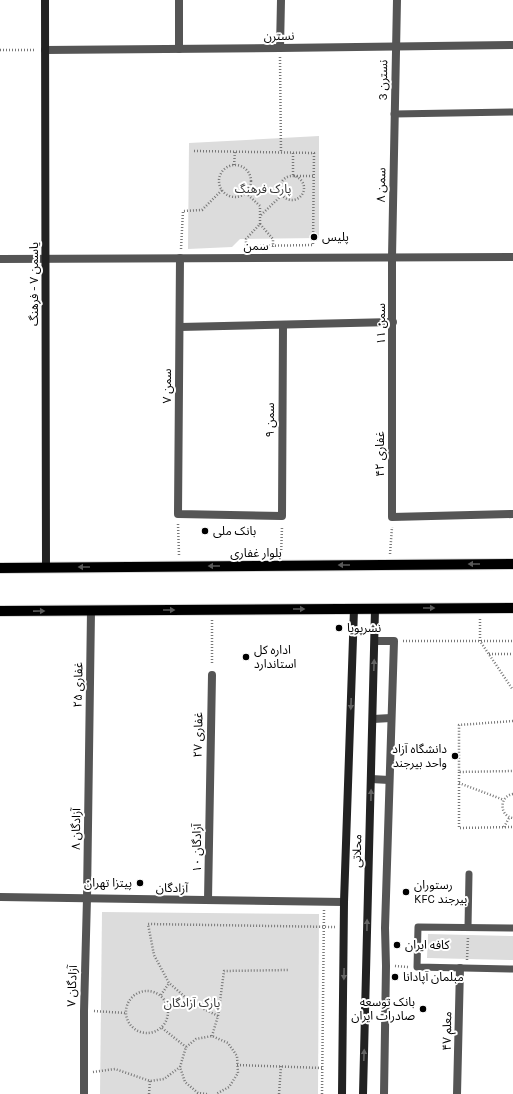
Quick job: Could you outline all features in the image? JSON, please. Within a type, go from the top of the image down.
[{"type":"main road","name":"یاسمن ۷ - فرهنگ","points":[[45,0],[46,568]]},
{"type":"main road","name":"بلوار غفاری","points":[[0,568],[513,564]]},
{"type":"main road","points":[[0,612],[513,608]]},
{"type":"main road","name":"محلاتی","points":[[342,1094],[345,927],[344,902],[354,609]]},
{"type":"main road","name":"محلاتی","points":[[363,1094],[375,609]]},
{"type":"street","points":[[179,49],[180,0]]},
{"type":"street","points":[[280,48],[281,0]]},
{"type":"street","name":"نسترن 3","points":[[394,114],[397,0]]},
{"type":"street","name":"نسترن","points":[[45,50],[513,45]]},
{"type":"street","name":"سمن ۸","points":[[392,257],[394,114]]},
{"type":"street","name":"سمن ۱۱","points":[[392,257],[392,392]]},
{"type":"street","name":"سمن","points":[[0,259],[513,257]]},
{"type":"street","name":"سمن ۷","points":[[178,514],[180,258]]},
{"type":"street","points":[[180,327],[393,322]]},
{"type":"street","name":"سمن ۹","points":[[282,516],[283,325]]},
{"type":"street","name":"غفاری ۴۲","points":[[392,392],[392,517]]},
{"type":"street","points":[[178,514],[282,516]]},
{"type":"street","points":[[392,517],[513,514]]},
{"type":"street","name":"غفاری ۲۵","points":[[88,761],[91,611]]},
{"type":"street","points":[[375,641],[394,641],[385,928],[386,966],[384,1094]]},
{"type":"street","name":"غفاری ۲۷","points":[[209,795],[212,676]]},
{"type":"street","points":[[372,719],[391,718]]},
{"type":"street","name":"آزادگان ۸","points":[[87,898],[88,761]]},
{"type":"street","points":[[371,779],[389,780]]},
{"type":"street","name":"آزادگان ۱۰","points":[[208,900],[209,795]]},
{"type":"street","name":"آزادگان","points":[[0,897],[344,902]]},
{"type":"street","name":"آزادگان ۷","points":[[84,1094],[84,1011],[87,898]]},
{"type":"street","name":"معلم ۴۷","points":[[457,1094],[464,968]]},
{"type":"lane","points":[[394,114],[513,112]]},
{"type":"lane","points":[[468,927],[469,874]]},
{"type":"lane","points":[[513,928],[418,927],[417,967],[513,969]]},
{"type":"path","points":[[280,48],[280,153]]},
{"type":"path","points":[[0,50],[45,50]]},
{"type":"path","points":[[194,151],[314,153],[313,245],[239,246]]},
{"type":"path","points":[[234,165],[235,152]]},
{"type":"path","points":[[293,153],[293,176]]},
{"type":"path","points":[[234,165],[243,167],[250,174],[251,184],[246,193],[241,196],[231,196],[222,190],[219,180],[221,175],[228,167],[234,165]]},
{"type":"path","points":[[293,176],[297,177],[302,183],[303,190],[302,194],[296,199],[292,200],[285,198],[282,195],[280,188],[281,184],[286,178],[293,176],[314,176]]},
{"type":"path","points":[[180,258],[184,211],[202,210],[222,190]]},
{"type":"path","points":[[246,193],[260,206],[260,224],[273,239],[273,258]]},
{"type":"path","points":[[260,216],[282,195]]},
{"type":"path","points":[[246,258],[246,239],[260,224]]},
{"type":"path","points":[[181,247],[188,247]]},
{"type":"path","points":[[178,514],[179,567]]},
{"type":"path","points":[[281,566],[282,516]]},
{"type":"path","points":[[390,565],[392,517]]},
{"type":"path","points":[[480,608],[480,641],[513,690]]},
{"type":"path","points":[[212,610],[212,676]]},
{"type":"path","points":[[394,641],[513,641]]},
{"type":"path","points":[[489,654],[513,654]]},
{"type":"path","points":[[513,722],[459,724],[459,828],[513,827]]},
{"type":"path","points":[[459,772],[513,770]]},
{"type":"path","points":[[459,783],[504,800]]},
{"type":"path","points":[[513,794],[509,795],[504,800],[502,806],[504,813],[509,818],[513,818]]},
{"type":"path","points":[[504,827],[509,818]]},
{"type":"path","points":[[322,1094],[324,902]]},
{"type":"path","points":[[218,1016],[192,1003],[169,983],[154,955],[148,924],[345,927]]},
{"type":"path","points":[[464,968],[468,927]]},
{"type":"path","points":[[386,966],[417,967]]},
{"type":"path","points":[[212,1036],[218,1016],[224,971],[288,970]]},
{"type":"path","points":[[161,995],[169,983]]},
{"type":"path","points":[[150,990],[161,995],[168,1005],[168,1018],[162,1028],[151,1034],[139,1032],[129,1024],[125,1013],[128,1001],[137,992],[150,990]]},
{"type":"path","points":[[84,1011],[125,1013]]},
{"type":"path","points":[[162,1028],[186,1047]]},
{"type":"path","points":[[208,1094],[198,1093],[185,1082],[180,1067],[186,1047],[196,1039],[212,1036],[228,1043],[237,1056],[238,1073],[229,1087],[217,1094]]},
{"type":"path","points":[[237,1064],[322,1068]]},
{"type":"path","points":[[279,1094],[281,1066]]},
{"type":"path","points":[[84,1074],[115,1069],[150,1081],[164,1079],[180,1067]]},
{"type":"path","points":[[149,1094],[150,1081]]},
{"type":"green space","name":"پارک فرهنگ","points":[[319,136],[319,238],[240,239],[232,247],[188,249],[189,143]]},
{"type":"green space","name":"پارک آزادگان","points":[[102,912],[319,914],[318,1094],[100,1094]]},
{"type":"green space","points":[[428,934],[513,936],[513,960],[427,958]]},
{"type":"place","name":"پلیس","points":[[314,237]]},
{"type":"place","name":"بانک ملی","points":[[205,531]]},
{"type":"place","name":"نشرپویا","points":[[339,628]]},
{"type":"place","name":"اداره کل استاندارد","points":[[246,657]]},
{"type":"place","name":"دانشگاه آزاد واحد بیرجند","points":[[455,756]]},
{"type":"place","name":"پیتزا تهران","points":[[140,883]]},
{"type":"place","name":"رستوران KFC بیرجند","points":[[406,892]]},
{"type":"place","name":"کافه ایران","points":[[397,945]]},
{"type":"place","name":"مبلمان آپادانا","points":[[395,977]]},
{"type":"place","name":"بانک توسعه صادرات ایران","points":[[423,1009]]}]
